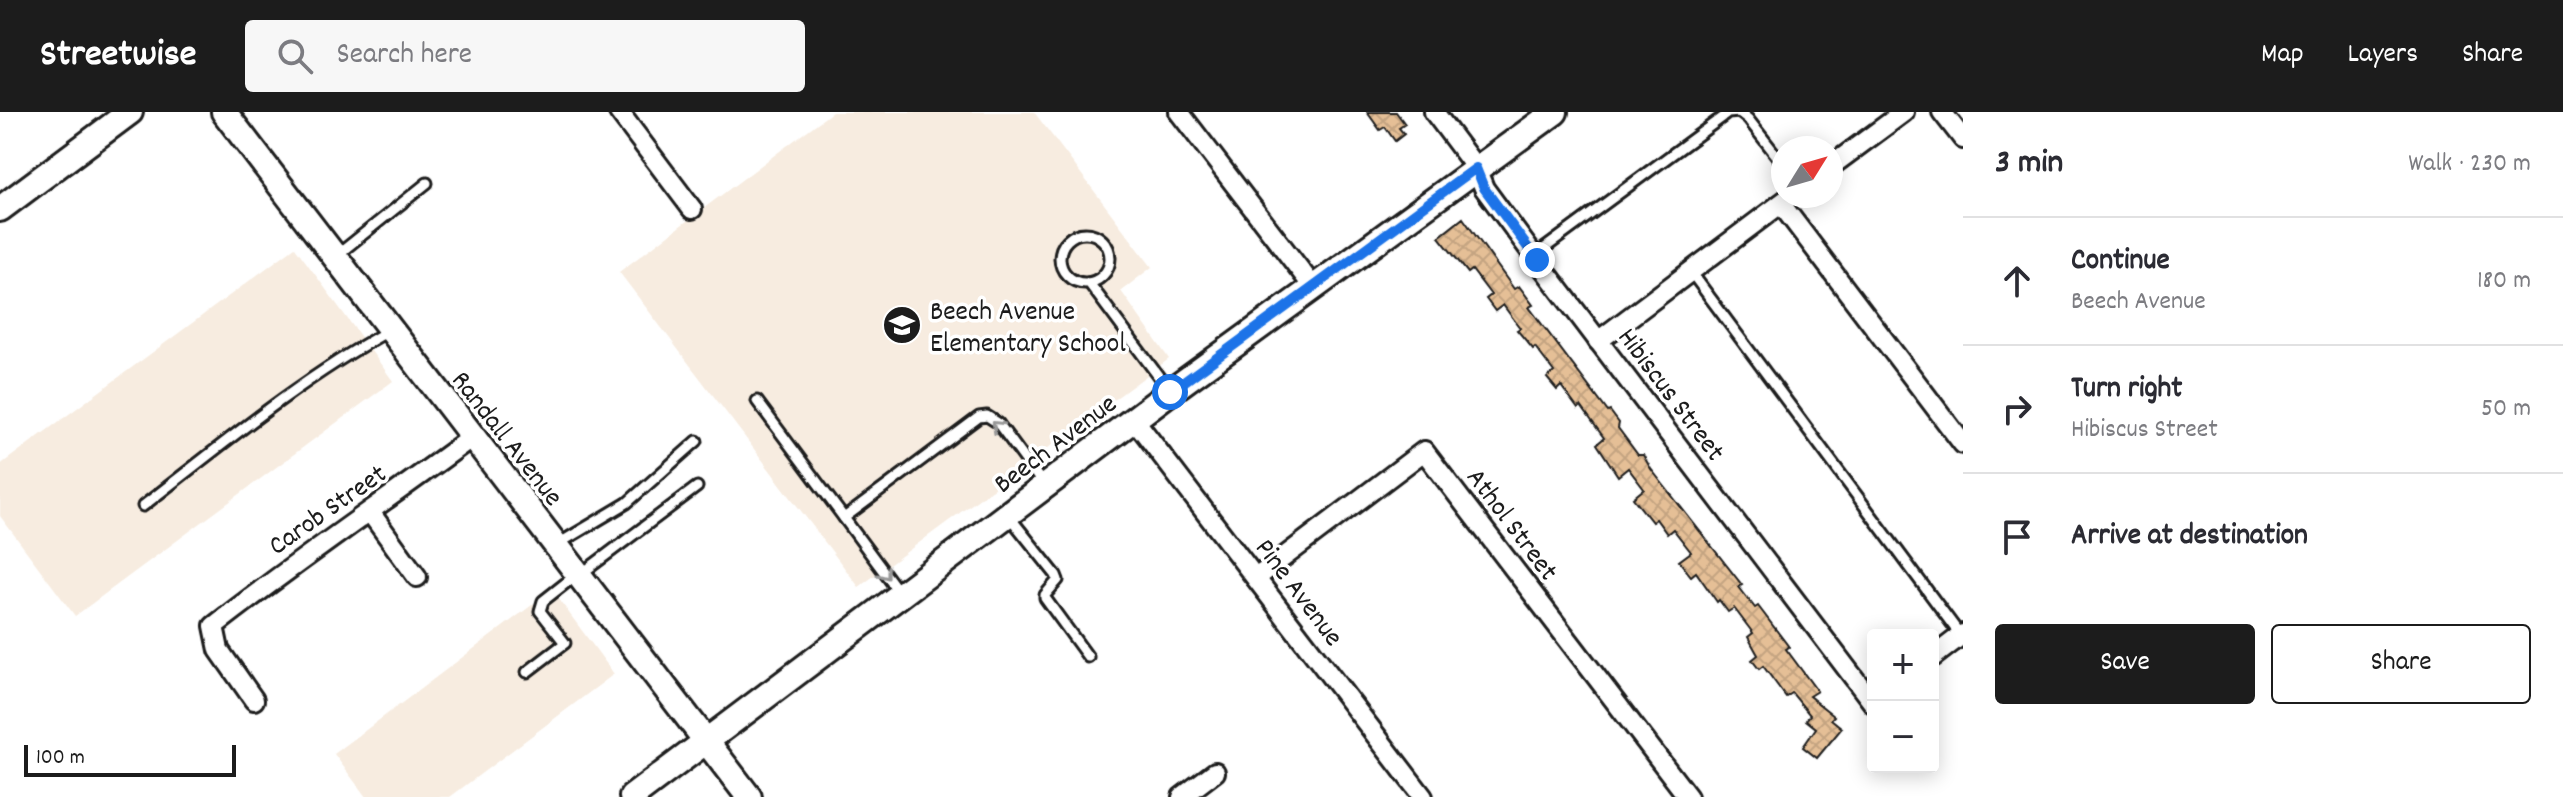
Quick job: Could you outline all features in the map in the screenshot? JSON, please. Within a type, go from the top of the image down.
[{"type":"main road","points":[[0,209],[130,112]]},
{"type":"main road","name":"Randall Avenue","points":[[224,112],[749,797]]},
{"type":"main road","name":"Beech Avenue","points":[[632,797],[1170,392],[1555,112]]},
{"type":"street","points":[[619,112],[692,209]]},
{"type":"street","points":[[1179,112],[1314,288]]},
{"type":"street","name":"Hibiscus Street","points":[[1434,112],[1476,168],[1484,188],[1534,256],[1871,701]]},
{"type":"street","points":[[1843,157],[1904,112]]},
{"type":"street","points":[[1942,112],[1963,139]]},
{"type":"street","points":[[1598,341],[1775,208]]},
{"type":"street","points":[[1792,208],[1963,444]]},
{"type":"street","name":"Pine Avenue","points":[[1134,419],[1423,797]]},
{"type":"street","name":"Carob Street","points":[[254,700],[219,650],[214,626],[317,547],[472,437]]},
{"type":"street","name":"Athol Street","points":[[1256,578],[1424,451],[1688,797]]},
{"type":"street","points":[[370,512],[417,577]]},
{"type":"street","points":[[1939,652],[1962,635]]},
{"type":"street","points":[[1182,797],[1215,772]]},
{"type":"lane","points":[[1534,256],[1728,113],[1739,112],[1748,119],[1771,149]]},
{"type":"lane","points":[[335,257],[427,183]]},
{"type":"lane","points":[[1089,283],[1104,274],[1111,259],[1105,242],[1084,232],[1076,234],[1064,244],[1060,259],[1066,274],[1072,279],[1089,283],[1170,392]]},
{"type":"lane","points":[[1691,272],[1962,635]]},
{"type":"lane","points":[[143,506],[271,406],[390,330]]},
{"type":"lane","points":[[757,401],[901,596]]},
{"type":"lane","points":[[844,518],[979,417],[987,416],[998,423],[1045,487]]},
{"type":"lane","points":[[555,545],[627,503],[697,441]]},
{"type":"lane","points":[[527,672],[565,643],[540,611],[543,601],[697,487]]},
{"type":"lane","points":[[1008,515],[1056,575],[1058,580],[1045,598],[1088,657]]},
{"type":"shaded area","name":"Beech Avenue Elementary School","points":[[832,112],[1034,112],[1152,267],[1121,291],[1169,359],[859,587],[619,272]]},
{"type":"shaded area","points":[[295,247],[393,381],[75,616],[0,516],[0,465]]},
{"type":"shaded area","points":[[552,590],[614,674],[450,797],[366,797],[334,754]]},
{"type":"building","points":[[1367,112],[1396,112],[1405,124],[1399,128],[1404,134],[1395,141],[1385,127],[1380,130]]},
{"type":"building","points":[[1463,218],[1514,289],[1519,286],[1533,305],[1529,307],[1619,423],[1618,428],[1638,455],[1643,455],[1742,585],[1739,587],[1755,608],[1758,606],[1789,647],[1786,649],[1817,691],[1809,696],[1834,716],[1831,719],[1842,728],[1817,758],[1803,747],[1816,728],[1806,720],[1810,715],[1792,693],[1786,697],[1763,666],[1759,669],[1752,660],[1758,655],[1748,637],[1753,633],[1734,608],[1728,612],[1696,572],[1691,576],[1679,561],[1691,552],[1673,529],[1667,534],[1656,519],[1652,522],[1633,498],[1644,489],[1628,468],[1618,476],[1597,444],[1604,438],[1581,406],[1578,409],[1561,386],[1557,390],[1547,378],[1554,372],[1517,330],[1520,328],[1503,305],[1495,311],[1486,299],[1491,295],[1472,270],[1468,273],[1439,237]]},
{"type":"place","name":"Beech Avenue Elementary School","points":[[902,325]]},
{"type":"route","points":[[1170,392],[1476,168],[1484,188],[1537,260]]}]
